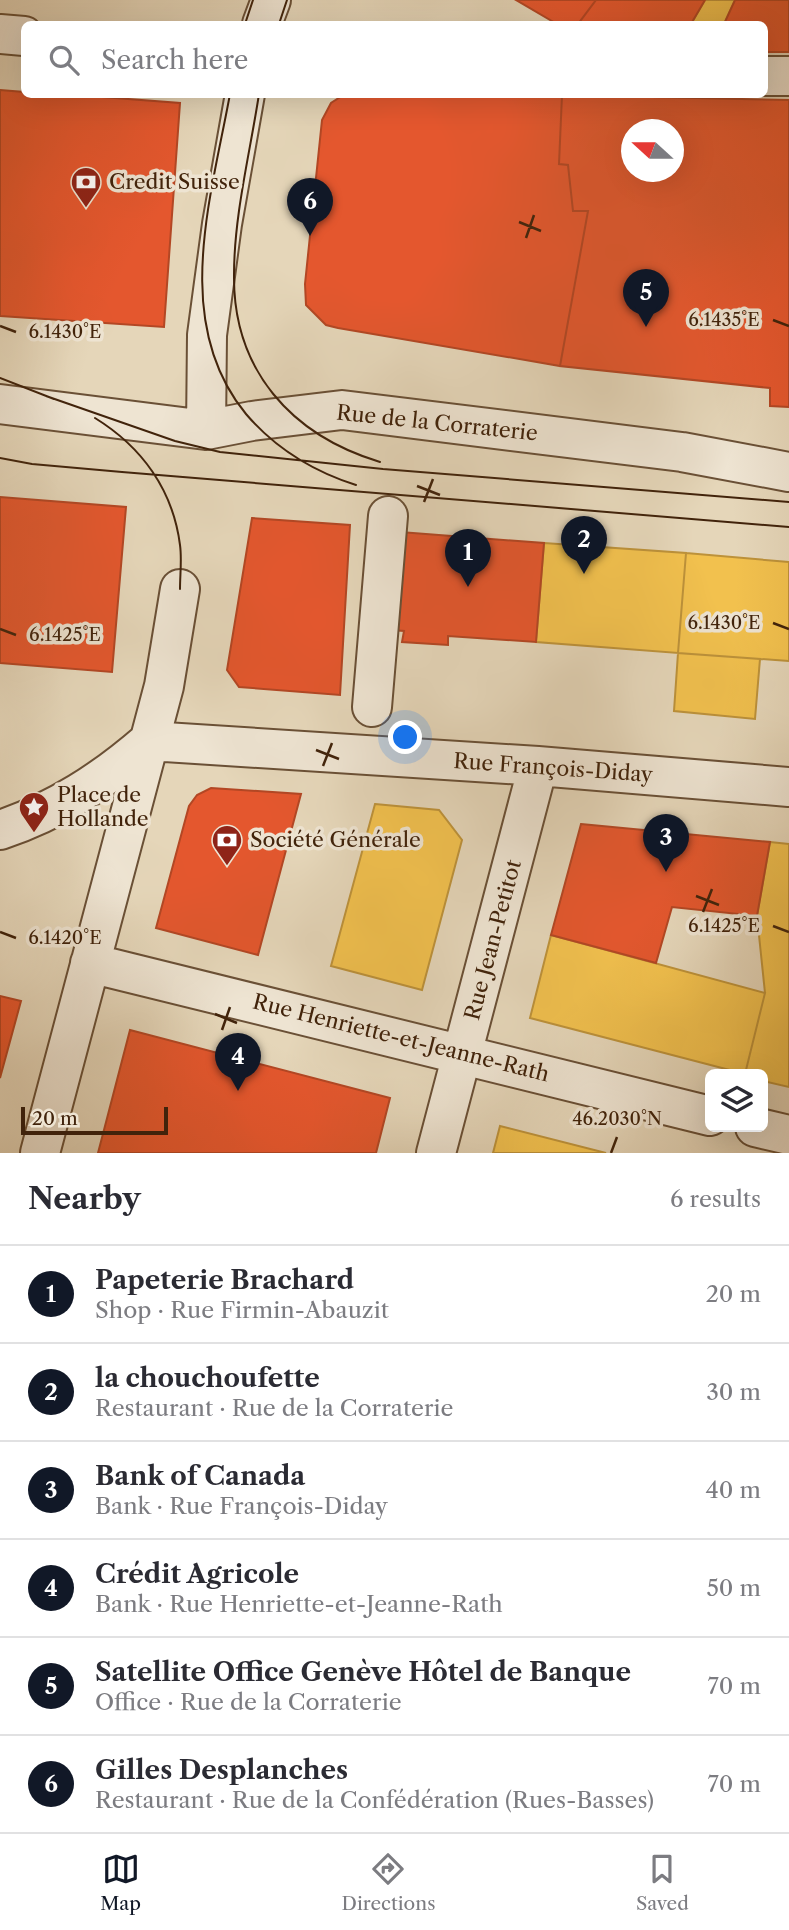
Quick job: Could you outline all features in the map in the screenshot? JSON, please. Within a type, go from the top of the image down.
[{"type":"street","points":[[263,21],[271,0]]},
{"type":"street","points":[[0,34],[21,36]]},
{"type":"street","points":[[768,76],[789,76]]},
{"type":"street","points":[[206,430],[207,335],[222,224],[244,98]]},
{"type":"street","name":"Rue de la Corraterie","points":[[0,404],[206,430],[252,421],[342,410],[682,452],[789,472]]},
{"type":"street","points":[[372,707],[388,516]]},
{"type":"street","points":[[40,1153],[164,686],[180,589]]},
{"type":"street","points":[[0,830],[22,823],[70,800],[116,770],[149,741]]},
{"type":"street","name":"Rue François-Diday","points":[[149,741],[538,766],[789,787]]},
{"type":"street","name":"Rue Jean-Petitot","points":[[436,1153],[538,766]]},
{"type":"street","name":"Rue Henriette-et-Jeanne-Rath","points":[[90,963],[705,1114]]},
{"type":"street","points":[[768,1130],[789,1135]]},
{"type":"building: Homes","points":[[705,0],[735,0],[725,21],[693,21]]},
{"type":"building: Homes","points":[[544,543],[686,553],[678,653],[536,642]]},
{"type":"building: Homes","points":[[686,553],[789,562],[789,661],[678,653]]},
{"type":"building: Homes","points":[[678,653],[760,659],[755,719],[674,711]]},
{"type":"building: Homes","points":[[375,804],[439,810],[462,840],[422,990],[331,966]]},
{"type":"building: Homes","points":[[770,842],[789,844],[789,1087],[768,1082],[768,1069],[746,1069],[765,993],[757,916]]},
{"type":"building: Homes","points":[[551,935],[765,993],[746,1069],[726,1069],[530,1018]]},
{"type":"building: Homes","points":[[500,1126],[606,1153],[493,1153]]},
{"type":"building: Shops","points":[[516,0],[596,0],[580,21],[552,21]]},
{"type":"building: Shops","points":[[596,0],[705,0],[693,21],[580,21]]},
{"type":"building: Shops","points":[[735,0],[789,0],[789,52],[768,52],[768,21],[725,21]]},
{"type":"building: Shops","name":"Credit Suisse","points":[[0,90],[21,92],[21,98],[115,98],[180,103],[164,327],[0,316]]},
{"type":"building: Shops","points":[[339,98],[562,98],[559,164],[568,165],[573,211],[588,211],[560,366],[338,328],[326,325],[306,305],[305,284],[322,120],[331,103]]},
{"type":"building: Shops","points":[[562,98],[789,100],[789,407],[770,406],[770,388],[560,366],[588,211],[573,211],[568,165],[559,164]]},
{"type":"building: Shops","points":[[0,497],[126,507],[112,672],[0,663]]},
{"type":"building: Shops","points":[[252,518],[350,525],[340,695],[239,687],[227,670]]},
{"type":"building: Shops","points":[[400,532],[544,543],[536,642],[448,636],[448,645],[402,642],[404,631],[392,630]]},
{"type":"building: Shops","name":"Société Générale","points":[[211,788],[301,794],[258,955],[156,928],[189,806],[197,795]]},
{"type":"building: Shops","points":[[581,824],[770,842],[757,916],[672,907],[656,963],[551,935]]},
{"type":"building: Shops","points":[[0,996],[21,1001],[0,1078]]},
{"type":"building: Shops","points":[[130,1030],[390,1098],[376,1153],[98,1153]]},
{"type":"tram line","points":[[246,21],[253,0]]},
{"type":"tram line","points":[[280,21],[287,0]]},
{"type":"tram line","points":[[229,98],[207,217],[203,259],[203,300],[209,340],[223,378],[246,414],[258,427],[282,448],[310,466],[356,485]]},
{"type":"tram line","points":[[258,98],[235,252],[236,309],[244,340],[256,369],[273,394],[294,416],[320,435],[348,450],[380,462]]},
{"type":"tram line","points":[[0,378],[54,399]]},
{"type":"tram line","points":[[46,396],[175,441],[220,452],[383,469],[789,502]]},
{"type":"tram line","points":[[95,418],[141,456],[162,488],[170,506],[180,545],[180,589]]},
{"type":"tram line","points":[[0,458],[32,464],[122,472],[789,527]]},
{"type":"place","name":"Credit Suisse","points":[[86,209]]},
{"type":"place","name":"Gilles Desplanches","points":[[310,236]]},
{"type":"place","name":"Satellite Office Genève Hôtel de Banque","points":[[646,327]]},
{"type":"place","name":"la chouchoufette","points":[[584,574]]},
{"type":"place","name":"Papeterie Brachard","points":[[468,587]]},
{"type":"place","name":"Place de Hollande","points":[[34,834]]},
{"type":"place","name":"Société Générale","points":[[227,867]]},
{"type":"place","name":"Bank of Canada","points":[[666,872]]},
{"type":"place","name":"Crédit Agricole","points":[[238,1091]]}]
